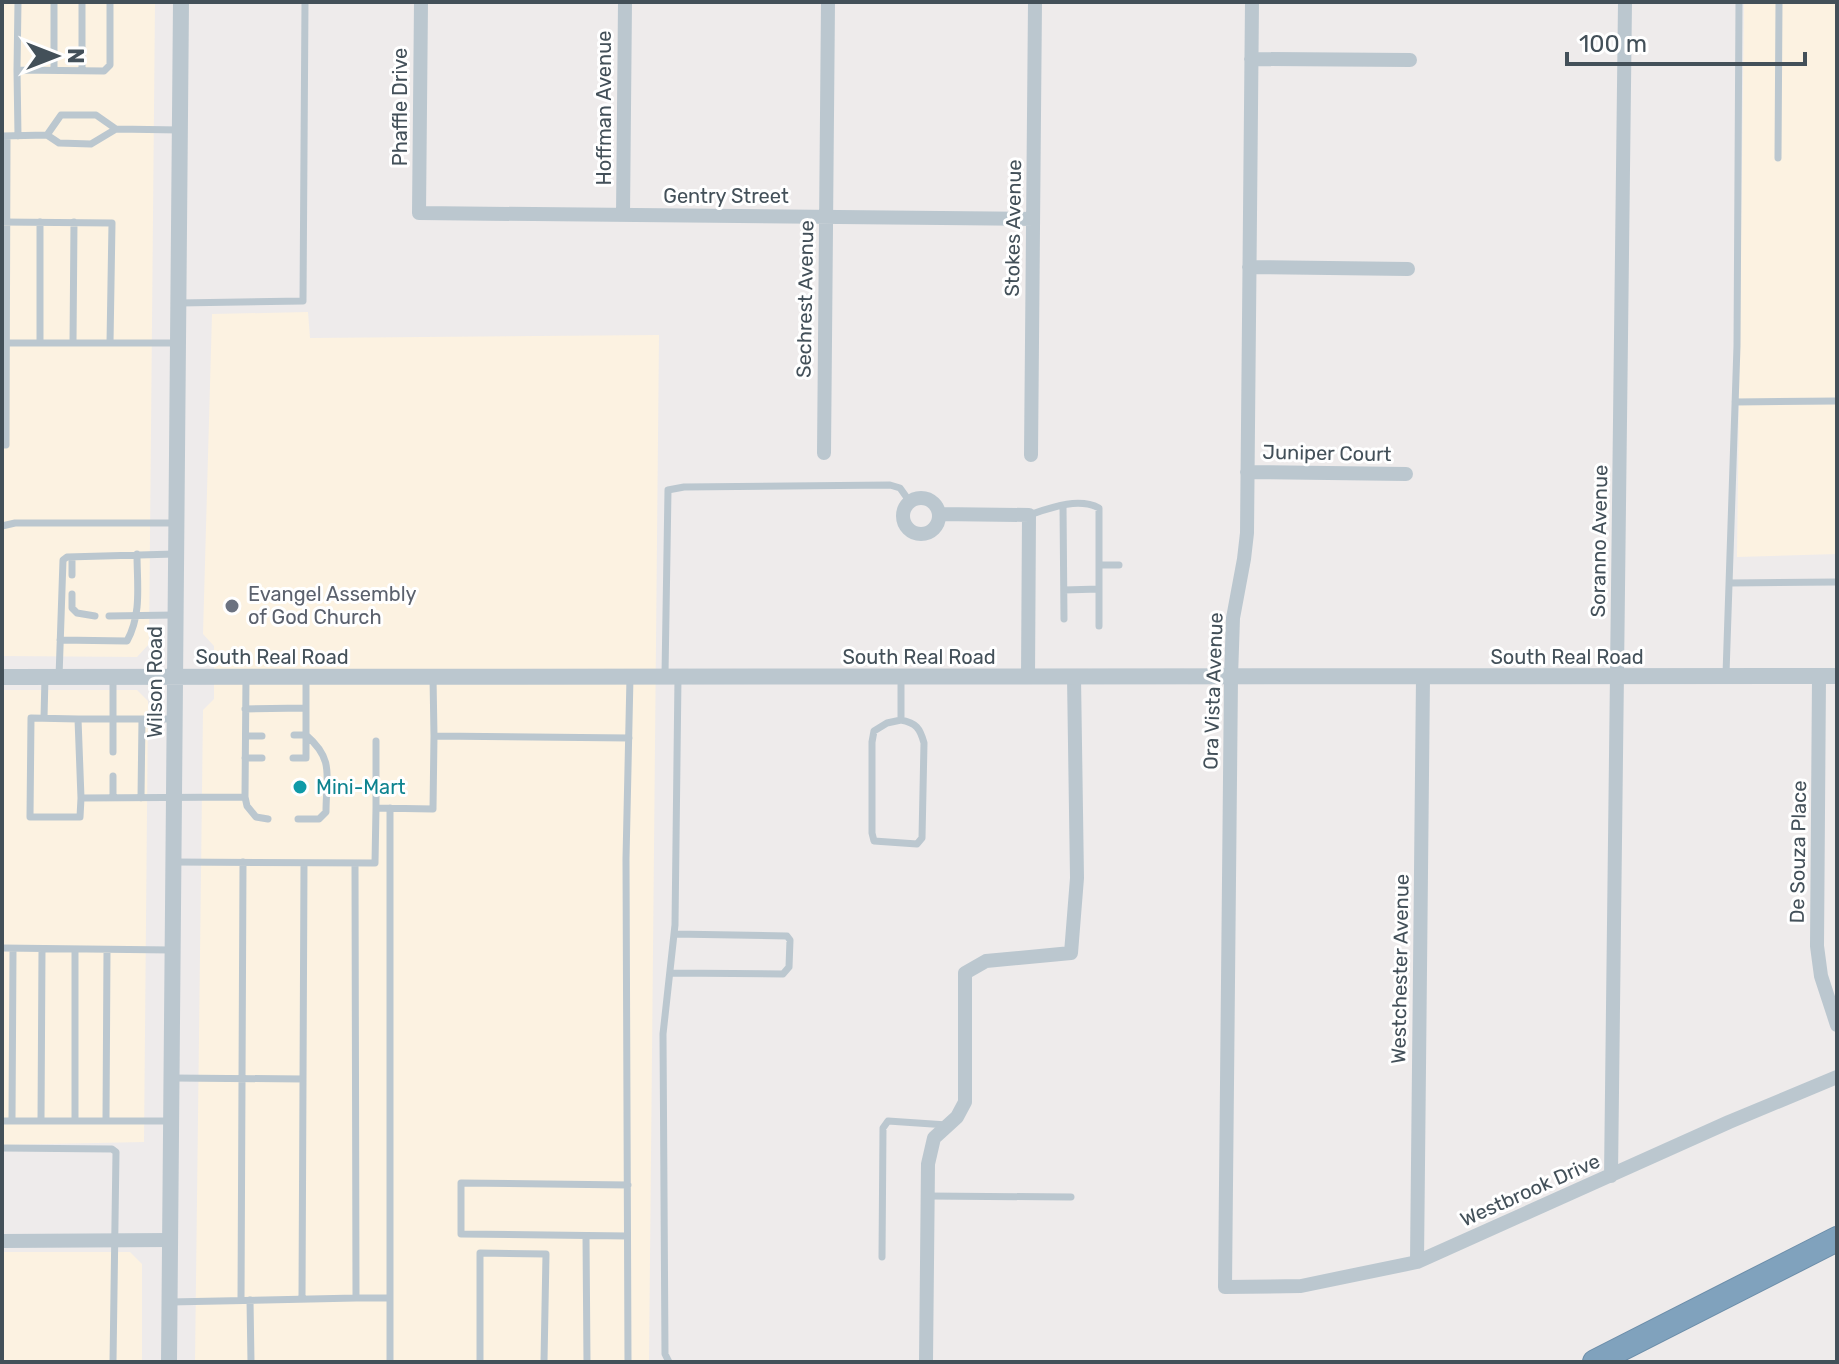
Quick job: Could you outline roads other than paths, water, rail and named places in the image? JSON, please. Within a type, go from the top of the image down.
[{"type":"highway","points":[[1595,1362],[1837,1239]]},
{"type":"street","name":"Wilson Road","points":[[169,1362],[181,2]]},
{"type":"street","name":"Phaffle Drive","points":[[419,213],[421,2]]},
{"type":"street","name":"Hoffman Avenue","points":[[623,215],[625,2]]},
{"type":"street","name":"Sechrest Avenue","points":[[824,453],[828,2]]},
{"type":"street","name":"Stokes Avenue","points":[[1031,455],[1035,2]]},
{"type":"street","name":"Ora Vista Avenue","points":[[1225,1287],[1231,677],[1233,618],[1246,546],[1252,2]]},
{"type":"street","name":"Soranno Avenue","points":[[1611,1176],[1625,2]]},
{"type":"street","points":[[1251,59],[1410,60]]},
{"type":"street","name":"Gentry Street","points":[[419,213],[1033,219]]},
{"type":"street","points":[[1249,267],[1408,269]]},
{"type":"street","name":"Juniper Court","points":[[1247,472],[1406,474]]},
{"type":"street","points":[[920,497],[933,502],[939,514],[935,528],[929,532],[915,533],[905,524],[904,510],[910,502],[920,497]]},
{"type":"street","points":[[939,514],[1029,515],[1028,677]]},
{"type":"street","name":"South Real Road","points":[[2,677],[1837,676]]},
{"type":"street","points":[[926,1362],[928,1164],[934,1138],[957,1117],[965,1102],[965,973],[986,961],[1071,953],[1077,878],[1074,677]]},
{"type":"street","name":"Westchester Avenue","points":[[1417,1262],[1423,677]]},
{"type":"street","name":"De Souza Place","points":[[1819,677],[1817,946],[1821,976],[1837,1025]]},
{"type":"street","name":"Westbrook Drive","points":[[1225,1287],[1301,1286],[1417,1262],[1837,1077]]},
{"type":"street","points":[[2,1241],[170,1240]]},
{"type":"lane","points":[[18,2],[18,136]]},
{"type":"lane","points":[[54,2],[54,70]]},
{"type":"lane","points":[[82,2],[82,70]]},
{"type":"lane","points":[[17,70],[104,71],[110,65],[110,2]]},
{"type":"lane","points":[[179,303],[303,301],[305,2]]},
{"type":"lane","points":[[1726,677],[1735,402],[1739,2]]},
{"type":"lane","points":[[1778,158],[1779,2]]},
{"type":"lane","points":[[47,135],[61,115],[96,115],[116,129]]},
{"type":"lane","points":[[2,445],[6,445],[5,136],[47,135],[59,143],[91,144],[116,129],[180,130]]},
{"type":"lane","points":[[4,222],[112,223],[110,343]]},
{"type":"lane","points":[[40,222],[40,343]]},
{"type":"lane","points":[[73,343],[74,222]]},
{"type":"lane","points":[[6,343],[178,343]]},
{"type":"lane","points":[[1735,402],[1837,401]]},
{"type":"lane","points":[[669,1362],[665,1354],[663,1034],[674,934],[668,490],[684,487],[890,485],[900,488],[910,502]]},
{"type":"lane","points":[[1029,515],[1063,505],[1091,504],[1099,508],[1099,626]]},
{"type":"lane","points":[[1063,505],[1064,619]]},
{"type":"lane","points":[[2,526],[15,523],[177,523]]},
{"type":"lane","points":[[60,640],[127,641],[137,616],[137,554]]},
{"type":"lane","points":[[44,718],[60,640],[63,560],[72,557],[177,554]]},
{"type":"lane","points":[[72,557],[72,575]]},
{"type":"lane","points":[[1099,565],[1119,565]]},
{"type":"lane","points":[[1730,583],[1837,582]]},
{"type":"lane","points":[[1064,590],[1099,589]]},
{"type":"lane","points":[[72,594],[72,608],[77,613],[95,616]]},
{"type":"lane","points":[[109,616],[176,615]]},
{"type":"lane","points":[[113,677],[113,752]]},
{"type":"lane","points":[[246,677],[245,797],[247,806],[256,817],[268,819]]},
{"type":"lane","points":[[293,758],[306,758],[306,677]]},
{"type":"lane","points":[[376,808],[433,809],[433,677]]},
{"type":"lane","points":[[628,1362],[626,859],[630,677]]},
{"type":"lane","points":[[901,678],[901,720]]},
{"type":"lane","points":[[245,709],[305,708]]},
{"type":"lane","points":[[78,719],[80,817],[30,817],[31,718],[175,719]]},
{"type":"lane","points":[[141,798],[142,719]]},
{"type":"lane","points":[[901,720],[913,723],[920,730],[924,743],[922,838],[917,844],[874,841],[872,833],[874,731],[887,723],[901,720]]},
{"type":"lane","points":[[294,735],[306,735],[319,746],[327,759],[326,812],[319,819],[298,819]]},
{"type":"lane","points":[[246,736],[262,736]]},
{"type":"lane","points":[[434,736],[629,738]]},
{"type":"lane","points":[[174,862],[375,863],[376,741]]},
{"type":"lane","points":[[245,758],[262,758]]},
{"type":"lane","points":[[113,776],[113,798]]},
{"type":"lane","points":[[81,798],[245,797]]},
{"type":"lane","points":[[390,808],[390,1362]]},
{"type":"lane","points":[[241,1300],[243,862]]},
{"type":"lane","points":[[302,1299],[304,863]]},
{"type":"lane","points":[[355,863],[356,1298]]},
{"type":"lane","points":[[670,973],[783,974],[789,967],[790,940],[787,936],[674,934]]},
{"type":"lane","points":[[2,948],[173,950]]},
{"type":"lane","points":[[12,1121],[13,949]]},
{"type":"lane","points":[[41,1121],[42,949]]},
{"type":"lane","points":[[75,949],[75,1121]]},
{"type":"lane","points":[[106,1121],[107,950]]},
{"type":"lane","points":[[172,1078],[303,1079]]},
{"type":"lane","points":[[2,1121],[171,1121]]},
{"type":"lane","points":[[882,1257],[883,1128],[888,1121],[949,1125]]},
{"type":"lane","points":[[2,1148],[112,1149],[116,1152],[113,1362]]},
{"type":"lane","points":[[627,1236],[461,1234],[461,1183],[628,1185]]},
{"type":"lane","points":[[928,1196],[1071,1197]]},
{"type":"lane","points":[[586,1236],[587,1362]]},
{"type":"lane","points":[[480,1362],[480,1253],[546,1254],[544,1362]]},
{"type":"lane","points":[[169,1302],[390,1298]]},
{"type":"lane","points":[[250,1300],[251,1362]]},
{"type":"place","name":"Evangel Assembly of God Church","points":[[232,606]]},
{"type":"place","name":"Mini-Mart","points":[[300,787]]}]
